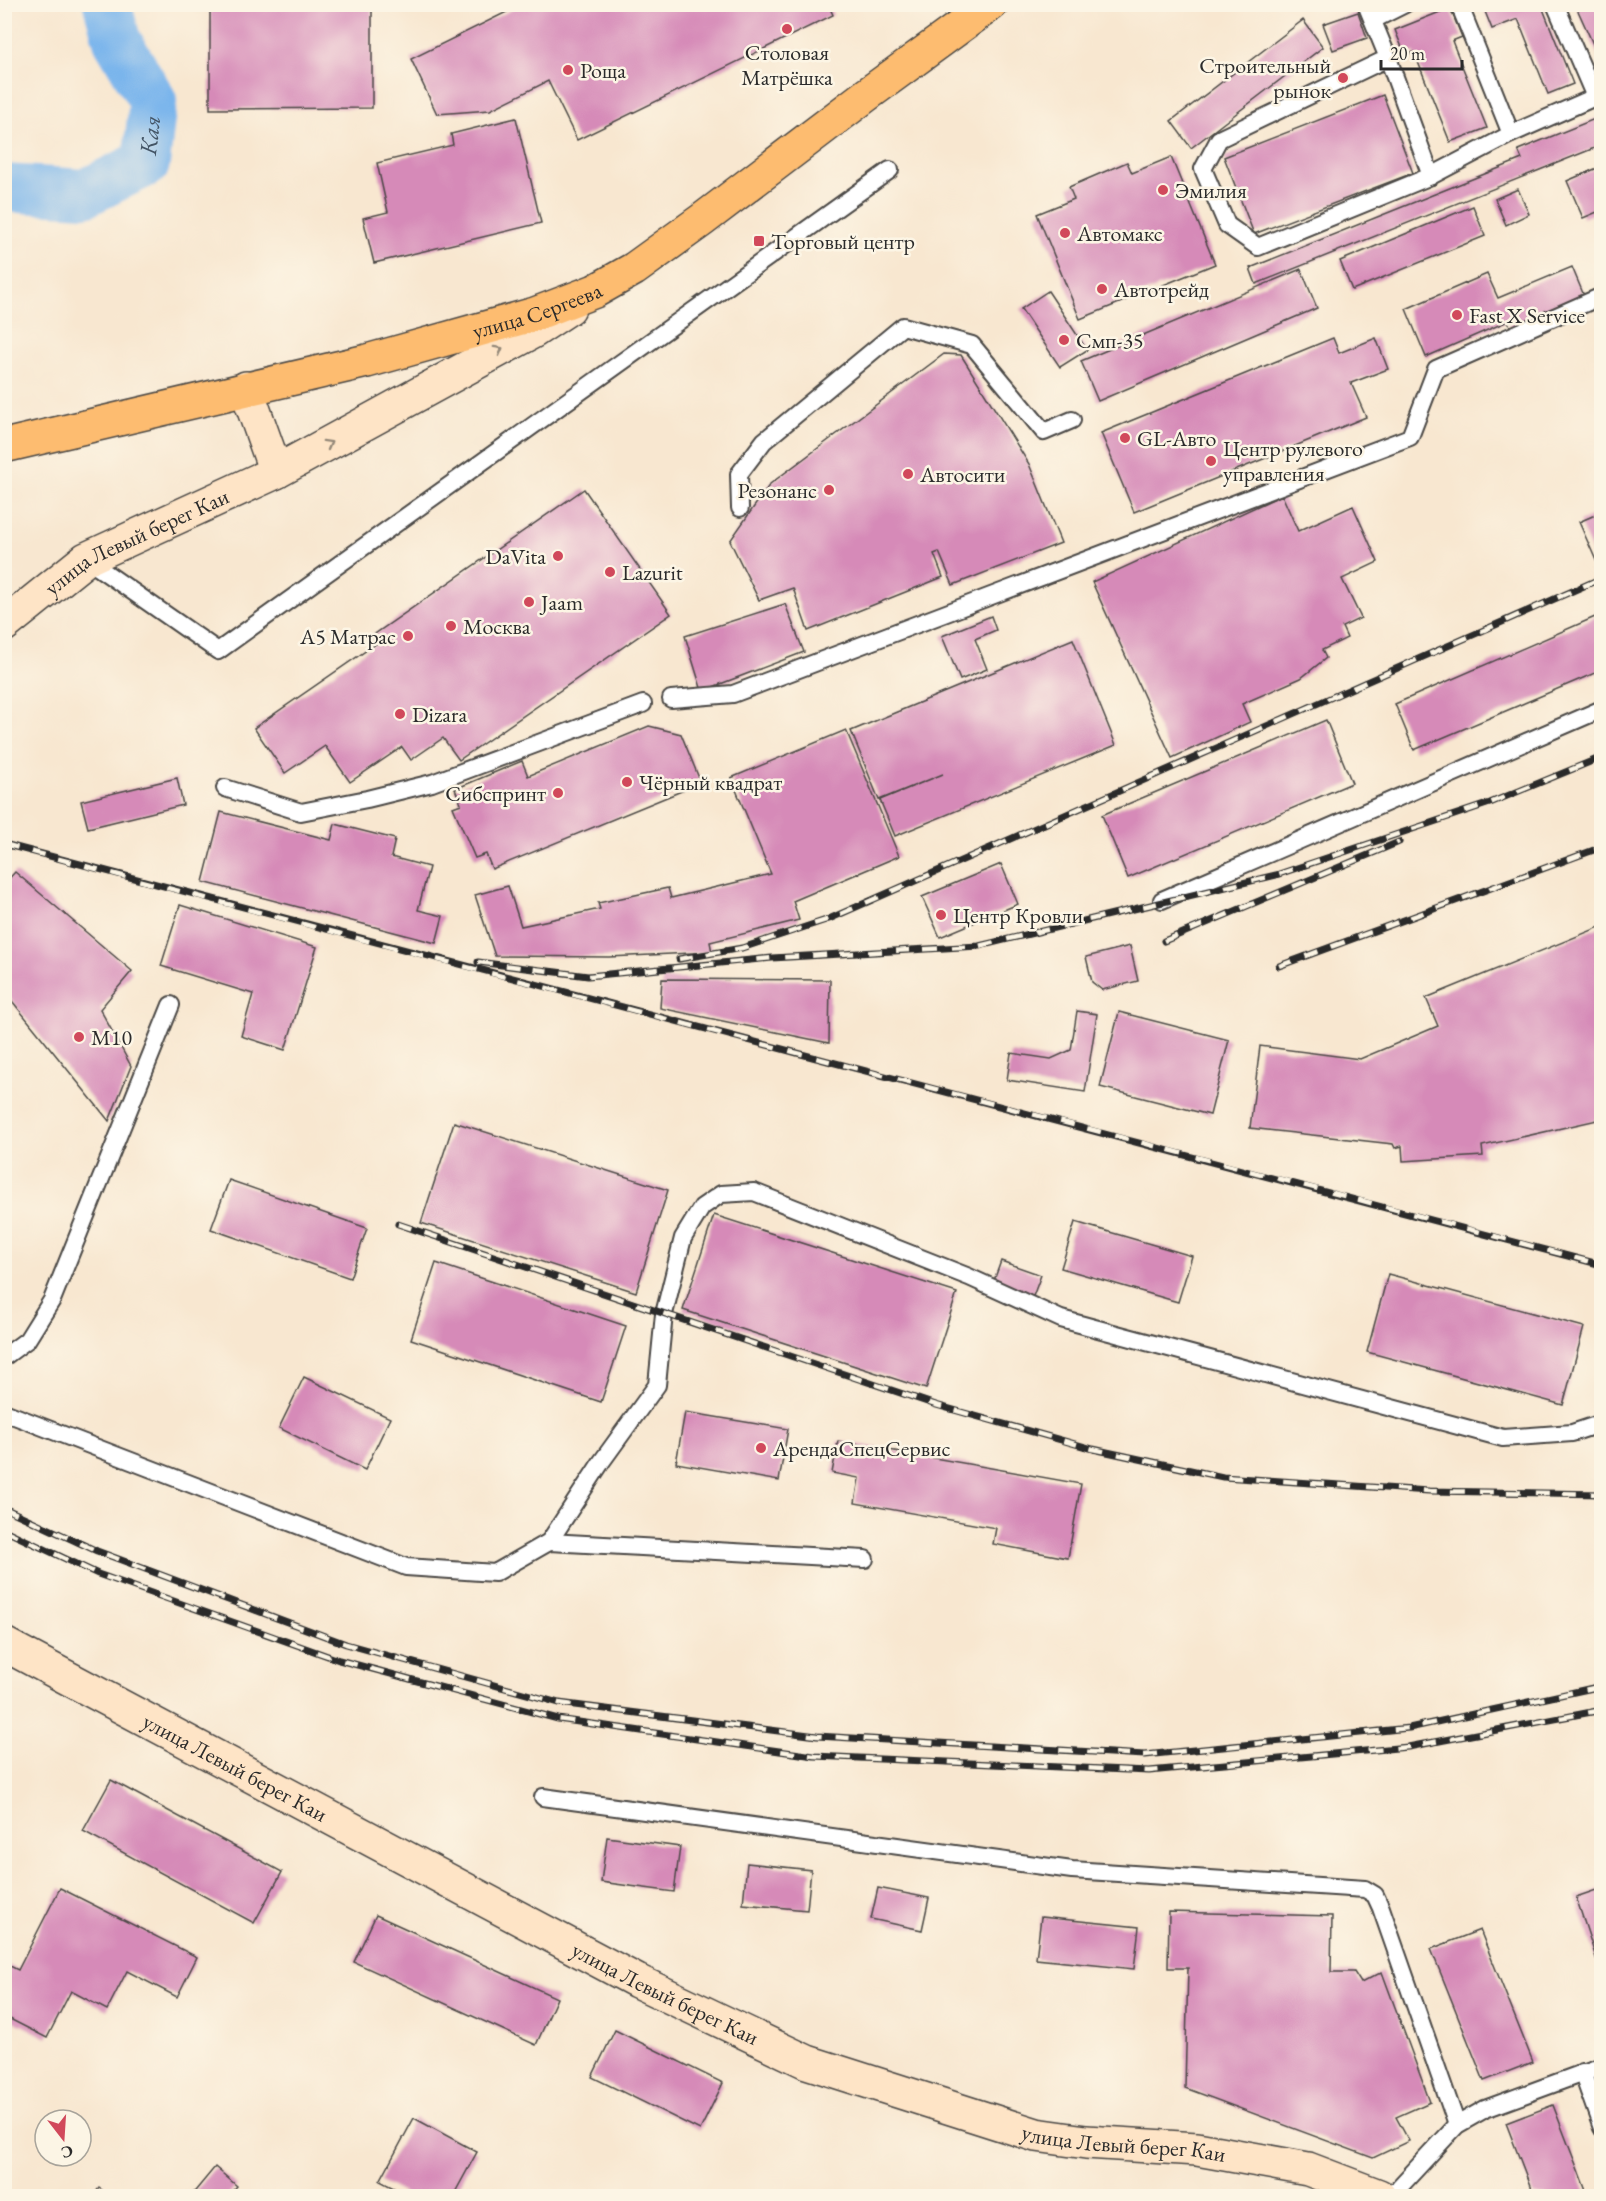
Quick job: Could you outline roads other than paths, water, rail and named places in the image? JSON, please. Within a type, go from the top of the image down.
[{"type":"main road","name":"улица Сергеева","points":[[4,446],[367,361],[535,314],[595,291],[634,269],[702,220],[991,4]]},
{"type":"street","name":"улица Левый берег Каи","points":[[4,625],[86,560],[276,472],[534,331],[595,291]]},
{"type":"street","points":[[246,388],[276,472]]},
{"type":"street","name":"улица Левый берег Каи","points":[[4,1644],[637,1982],[807,2062],[1036,2135],[1086,2142],[1197,2149],[1308,2169],[1379,2196]]},
{"type":"lane","points":[[1405,4],[1370,12],[1431,176]]},
{"type":"lane","points":[[1459,4],[1512,134]]},
{"type":"lane","points":[[1388,58],[1219,139],[1203,169],[1227,225],[1258,247],[1431,176],[1512,134],[1595,97],[1555,4]]},
{"type":"lane","points":[[86,560],[218,651],[890,170]]},
{"type":"lane","points":[[671,699],[733,694],[1410,437],[1436,369],[1602,296]]},
{"type":"lane","points":[[740,508],[739,474],[764,441],[903,326],[972,345],[1044,432],[1072,420]]},
{"type":"lane","points":[[225,788],[301,812],[432,783],[643,704]]},
{"type":"lane","points":[[1162,900],[1602,709]]},
{"type":"lane","points":[[4,1357],[27,1340],[52,1300],[171,1005]]},
{"type":"lane","points":[[4,1412],[406,1567],[495,1573],[549,1542],[602,1461],[657,1385],[664,1314],[683,1238],[702,1207],[721,1194],[754,1192],[969,1277],[1061,1319],[1503,1438],[1572,1433],[1602,1423]]},
{"type":"lane","points":[[549,1542],[865,1559]]},
{"type":"lane","points":[[543,1797],[1072,1870],[1365,1889],[1375,1895],[1381,1908],[1457,2125]]},
{"type":"lane","points":[[1391,2196],[1457,2125],[1485,2109],[1602,2066]]},
{"type":"lane","points":[[1582,2072],[1602,2128]]},
{"type":"waterway","name":"Кая","points":[[4,188],[85,193],[146,163],[153,101],[117,40],[107,4]]},
{"type":"railway","points":[[679,959],[742,948],[829,919],[1602,578]]},
{"type":"railway","points":[[478,962],[588,976],[772,958],[979,946],[1276,875],[1490,803],[1602,757]]},
{"type":"railway","points":[[1164,941],[1399,842]]},
{"type":"railway","points":[[4,844],[1602,1265]]},
{"type":"railway","points":[[1279,966],[1602,847]]},
{"type":"railway","points":[[398,1224],[936,1405],[1093,1449],[1223,1477],[1429,1491],[1602,1494]]},
{"type":"railway","points":[[4,1508],[97,1551],[346,1644],[559,1703],[817,1736],[1145,1755],[1409,1728],[1602,1686]]},
{"type":"railway","points":[[4,1530],[98,1574],[339,1660],[558,1719],[814,1756],[1149,1771],[1408,1747],[1602,1710]]},
{"type":"place","name":"Столовая Матрёшка","points":[[787,29]]},
{"type":"place","name":"Роща","points":[[568,70]]},
{"type":"place","name":"Строительный рынок","points":[[1343,78]]},
{"type":"place","name":"Эмилия","points":[[1163,190]]},
{"type":"place","name":"Автомакс","points":[[1065,233]]},
{"type":"place","name":"Торговый центр","points":[[759,241]]},
{"type":"place","name":"Автотрейд","points":[[1102,289]]},
{"type":"place","name":"Fast X Service","points":[[1457,315]]},
{"type":"place","name":"Смп-35","points":[[1064,340]]},
{"type":"place","name":"GL-Авто","points":[[1125,438]]},
{"type":"place","name":"Центр рулевого управления","points":[[1211,461]]},
{"type":"place","name":"Автосити","points":[[908,474]]},
{"type":"place","name":"Резонанс","points":[[829,490]]},
{"type":"place","name":"DaVita","points":[[558,556]]},
{"type":"place","name":"Lazurit","points":[[610,572]]},
{"type":"place","name":"Jaam","points":[[529,602]]},
{"type":"place","name":"Москва","points":[[451,626]]},
{"type":"place","name":"А5 Матрас","points":[[408,636]]},
{"type":"place","name":"Dizara","points":[[400,714]]},
{"type":"place","name":"Чёрный квадрат","points":[[627,782]]},
{"type":"place","name":"Сибспринт","points":[[558,793]]},
{"type":"place","name":"Центр Кровли","points":[[941,915]]},
{"type":"place","name":"M10","points":[[79,1037]]},
{"type":"place","name":"АрендаСпецСервис","points":[[761,1448]]}]
